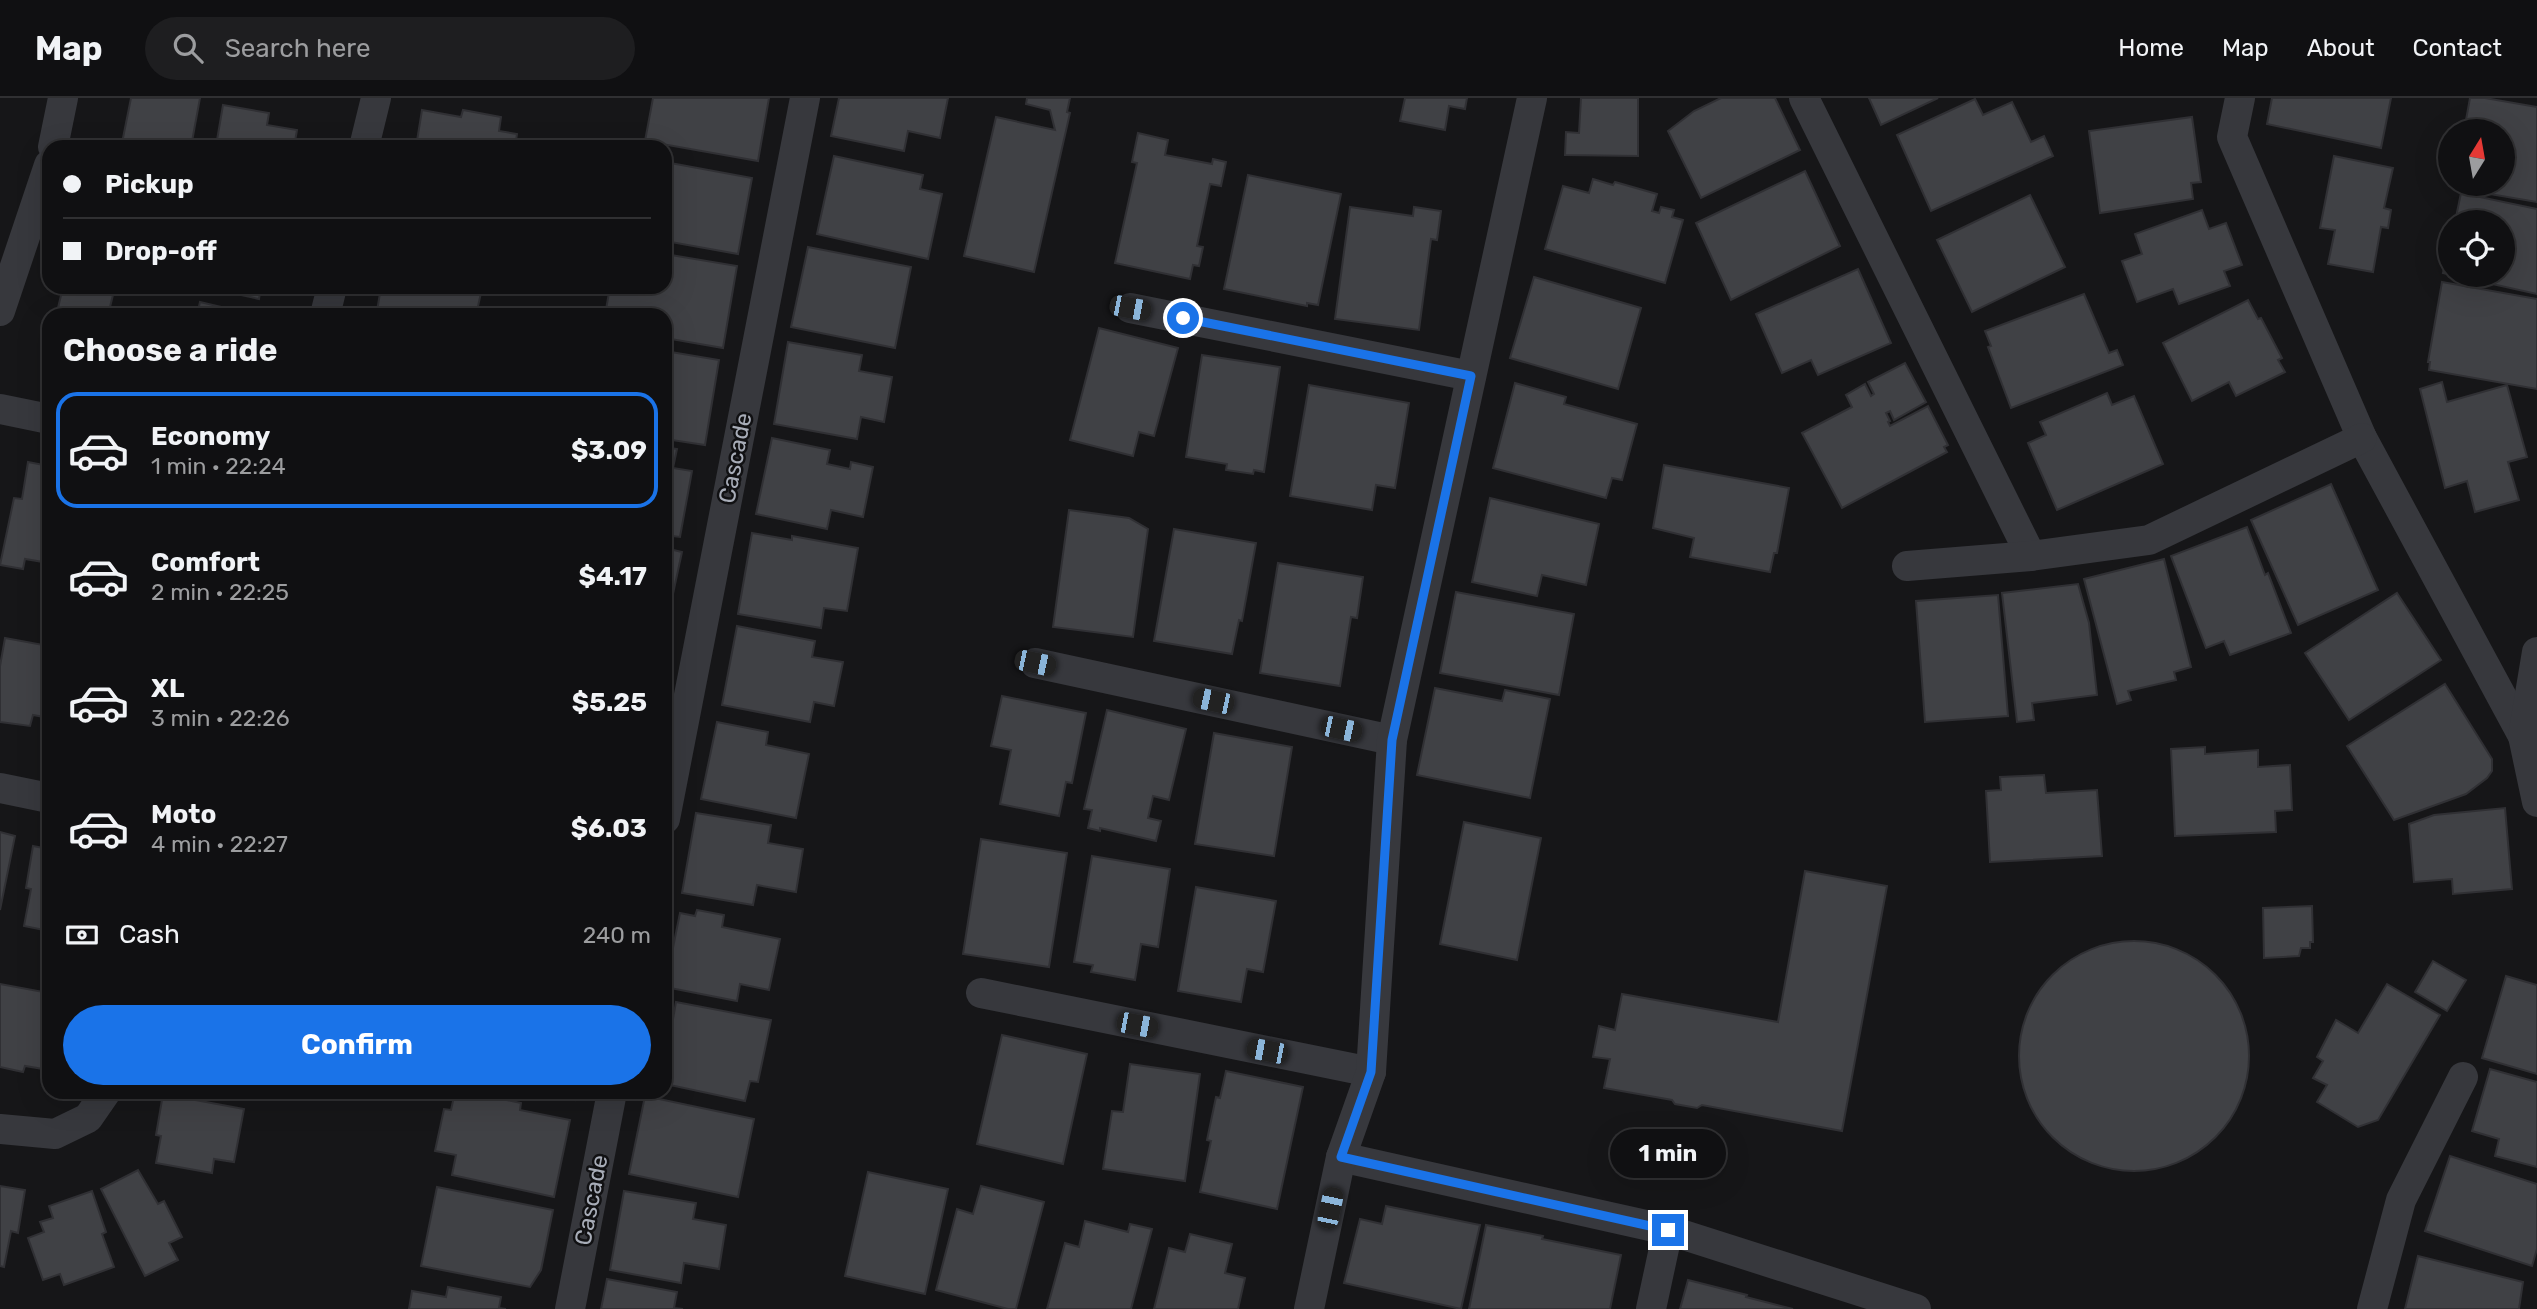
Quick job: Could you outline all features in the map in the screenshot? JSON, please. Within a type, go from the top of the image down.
[{"type":"street","points":[[54,140],[62,98]]},
{"type":"street","points":[[366,140],[376,98]]},
{"type":"street","name":"Cascade","points":[[672,783],[805,98]]},
{"type":"street","points":[[1309,1309],[1341,1157],[1371,1072],[1392,740],[1532,98]]},
{"type":"street","points":[[1804,98],[2031,556]]},
{"type":"street","points":[[2240,98],[2232,137],[2362,438],[2523,736],[2537,802]]},
{"type":"street","points":[[0,311],[42,186]]},
{"type":"street","points":[[1130,308],[1471,376]]},
{"type":"street","points":[[0,409],[42,418]]},
{"type":"street","points":[[1907,566],[2031,556],[2149,540],[2362,438]]},
{"type":"street","points":[[2523,736],[2537,652]]},
{"type":"street","points":[[1035,663],[1392,740]]},
{"type":"street","points":[[0,788],[42,797]]},
{"type":"street","points":[[981,993],[1371,1072]]},
{"type":"street","points":[[2372,1309],[2401,1200],[2463,1077]]},
{"type":"street","points":[[0,1129],[55,1134],[88,1118],[101,1099]]},
{"type":"street","name":"Cascade","points":[[570,1309],[611,1099]]},
{"type":"street","points":[[1341,1157],[1668,1230],[1916,1309]]},
{"type":"street","points":[[1651,1309],[1668,1230]]},
{"type":"building","points":[[131,98],[200,98],[192,140],[123,140]]},
{"type":"building","points":[[653,98],[769,98],[758,161],[672,146],[672,140],[645,140]]},
{"type":"building","points":[[839,98],[948,98],[940,138],[908,131],[904,151],[831,136]]},
{"type":"building","points":[[1027,98],[1070,98],[1067,112],[1070,113],[1034,272],[964,256],[996,117],[1055,130],[1050,110],[1026,104]]},
{"type":"building","points":[[1405,98],[1467,98],[1465,109],[1449,106],[1445,130],[1400,121]]},
{"type":"building","points":[[1581,98],[1638,98],[1638,156],[1565,155],[1566,132],[1579,133]]},
{"type":"building","points":[[1721,98],[1775,98],[1800,150],[1701,198],[1668,131],[1694,111]]},
{"type":"building","points":[[1869,98],[1938,98],[1881,125]]},
{"type":"building","points":[[2272,98],[2391,98],[2381,148],[2267,124]]},
{"type":"building","points":[[2470,98],[2537,107],[2537,202],[2502,196],[2515,196],[2515,119],[2466,119]]},
{"type":"building","points":[[1975,99],[1983,115],[2012,102],[2031,142],[2044,136],[2053,156],[1931,211],[1897,135]]},
{"type":"building","points":[[223,105],[269,113],[267,125],[297,130],[295,140],[217,140]]},
{"type":"building","points":[[422,110],[461,117],[463,110],[501,117],[499,131],[517,134],[516,140],[417,140]]},
{"type":"building","points":[[2192,117],[2201,182],[2191,183],[2193,199],[2100,213],[2089,131]]},
{"type":"building","points":[[1138,133],[1168,140],[1165,155],[1212,164],[1213,159],[1226,162],[1221,186],[1210,184],[1197,246],[1203,247],[1199,266],[1193,265],[1190,279],[1115,263],[1137,163],[1132,162]]},
{"type":"building","points":[[834,156],[923,175],[920,189],[942,194],[928,259],[817,234]]},
{"type":"building","points":[[2334,156],[2393,168],[2384,208],[2391,210],[2388,228],[2381,227],[2373,272],[2328,264],[2335,230],[2320,228]]},
{"type":"building","points":[[672,163],[752,178],[738,254],[672,242]]},
{"type":"building","points":[[1805,171],[1840,246],[1731,300],[1696,223]]},
{"type":"building","points":[[1248,175],[1341,194],[1318,305],[1307,303],[1307,306],[1224,289]]},
{"type":"building","points":[[1593,179],[1657,194],[1652,211],[1659,213],[1661,207],[1674,210],[1672,217],[1683,220],[1665,283],[1545,249],[1563,186],[1589,193]]},
{"type":"building","points":[[2030,195],[2065,267],[1972,312],[1937,240]]},
{"type":"building","points":[[2460,196],[2475,196],[2537,209],[2537,294],[2506,287],[2515,287],[2515,210],[2457,210]]},
{"type":"building","points":[[1350,207],[1413,216],[1414,207],[1441,211],[1437,240],[1431,239],[1419,330],[1335,319]]},
{"type":"building","points":[[2202,210],[2209,229],[2226,223],[2242,265],[2224,271],[2230,286],[2179,304],[2173,289],[2137,302],[2122,261],[2142,254],[2135,234]]},
{"type":"building","points":[[808,247],[911,267],[895,348],[791,327]]},
{"type":"building","points":[[672,255],[737,266],[723,348],[672,339],[672,308],[606,308],[609,294],[672,294]]},
{"type":"building","points":[[1858,269],[1891,343],[1818,375],[1811,360],[1782,373],[1756,314]]},
{"type":"building","points":[[1534,277],[1641,308],[1618,389],[1510,358]]},
{"type":"building","points":[[2441,287],[2470,287],[2537,299],[2537,389],[2429,370],[2428,362]]},
{"type":"building","points":[[61,294],[113,294],[110,308],[58,308]]},
{"type":"building","points":[[236,294],[260,294],[259,299]]},
{"type":"building","points":[[380,294],[481,294],[478,308],[378,308]]},
{"type":"building","points":[[2084,294],[2109,353],[2117,350],[2123,365],[2011,408],[1988,347],[1991,346],[1985,331]]},
{"type":"building","points":[[2248,300],[2258,319],[2261,318],[2282,358],[2278,360],[2285,372],[2236,396],[2229,382],[2192,401],[2163,343]]},
{"type":"building","points":[[200,302],[225,308],[199,308]]},
{"type":"building","points":[[1099,328],[1178,348],[1154,436],[1139,432],[1133,456],[1070,440]]},
{"type":"building","points":[[788,342],[862,355],[859,371],[892,377],[884,422],[861,417],[857,439],[774,424]]},
{"type":"building","points":[[672,352],[719,360],[705,445],[672,440]]},
{"type":"building","points":[[1202,355],[1280,367],[1264,472],[1254,470],[1253,474],[1226,470],[1227,464],[1186,457]]},
{"type":"building","points":[[1905,363],[1926,402],[1894,420],[1890,411],[1886,413],[1890,421],[1888,422],[1890,426],[1928,406],[1948,445],[1944,447],[1947,452],[1842,508],[1802,433],[1852,407],[1846,395],[1865,384],[1871,396],[1874,394],[1868,382]]},
{"type":"building","points":[[2442,382],[2447,402],[2507,385],[2527,457],[2508,462],[2519,500],[2475,512],[2467,481],[2445,488],[2420,389]]},
{"type":"building","points":[[1515,383],[1566,397],[1564,404],[1637,424],[1622,480],[1612,478],[1606,498],[1493,468]]},
{"type":"building","points":[[1309,385],[1409,403],[1395,488],[1376,485],[1372,510],[1290,496]]},
{"type":"building","points":[[2107,393],[2112,405],[2134,396],[2163,464],[2057,510],[2028,443],[2046,435],[2040,422]]},
{"type":"building","points":[[772,438],[830,450],[827,464],[850,469],[851,462],[873,467],[863,517],[831,510],[827,529],[756,514]]},
{"type":"building","points":[[672,448],[677,449],[673,468],[692,471],[680,537],[672,536]]},
{"type":"building","points":[[28,462],[42,465],[42,562],[25,559],[23,569],[0,565],[14,498],[22,499]]},
{"type":"building","points":[[1664,465],[1789,488],[1777,553],[1774,553],[1770,572],[1690,557],[1694,538],[1653,528]]},
{"type":"building","points":[[2331,484],[2378,590],[2298,625],[2251,520]]},
{"type":"building","points":[[1490,498],[1599,524],[1586,585],[1542,575],[1537,596],[1472,582]]},
{"type":"building","points":[[1069,510],[1129,518],[1148,529],[1133,637],[1053,627]]},
{"type":"building","points":[[2247,527],[2291,633],[2230,655],[2224,641],[2206,648],[2171,556]]},
{"type":"building","points":[[1174,529],[1256,543],[1242,621],[1239,620],[1232,654],[1154,641]]},
{"type":"building","points":[[752,533],[792,540],[792,536],[858,548],[847,611],[824,608],[821,628],[738,614]]},
{"type":"building","points":[[672,550],[682,552],[672,598]]},
{"type":"building","points":[[2164,559],[2191,667],[2174,672],[2176,680],[2128,691],[2131,700],[2117,704],[2084,579]]},
{"type":"building","points":[[1278,563],[1363,577],[1357,618],[1351,617],[1340,686],[1260,673]]},
{"type":"building","points":[[2078,584],[2089,623],[2097,695],[2032,703],[2034,720],[2017,722],[2002,593]]},
{"type":"building","points":[[1456,592],[1574,614],[1559,695],[1440,673]]},
{"type":"building","points":[[2397,593],[2441,660],[2349,720],[2305,653]]},
{"type":"building","points":[[1998,595],[2008,716],[1925,722],[1916,601]]},
{"type":"building","points":[[737,626],[815,641],[812,657],[843,662],[834,706],[814,702],[810,722],[722,705]]},
{"type":"building","points":[[5,638],[42,645],[42,717],[33,715],[30,726],[0,722],[0,666]]},
{"type":"building","points":[[2445,684],[2492,759],[2492,771],[2466,794],[2394,820],[2347,746]]},
{"type":"building","points":[[1435,688],[1502,701],[1505,690],[1550,699],[1530,798],[1417,775]]},
{"type":"building","points":[[1002,696],[1086,713],[1072,783],[1066,782],[1059,816],[1000,804],[1011,750],[991,746]]},
{"type":"building","points":[[1107,710],[1186,729],[1169,800],[1153,796],[1148,818],[1161,821],[1156,841],[1100,828],[1100,831],[1088,828],[1092,810],[1084,809]]},
{"type":"building","points":[[717,722],[768,732],[766,745],[809,754],[796,818],[701,799]]},
{"type":"building","points":[[1214,733],[1292,747],[1274,856],[1195,844]]},
{"type":"building","points":[[2205,747],[2205,754],[2258,750],[2258,767],[2290,765],[2292,810],[2275,811],[2276,832],[2175,836],[2171,749]]},
{"type":"building","points":[[2044,775],[2046,793],[2097,790],[2102,856],[1990,862],[1986,791],[2001,790],[2000,777]]},
{"type":"building","points":[[2505,808],[2512,889],[2453,894],[2452,879],[2414,882],[2409,824],[2434,815]]},
{"type":"building","points":[[696,813],[771,825],[768,843],[803,849],[796,892],[757,885],[753,905],[682,893]]},
{"type":"building","points":[[1464,822],[1541,838],[1517,960],[1440,944]]},
{"type":"building","points":[[0,832],[15,836],[0,910]]},
{"type":"building","points":[[981,839],[1067,853],[1049,967],[963,954]]},
{"type":"building","points":[[33,846],[42,848],[42,930],[24,926],[31,889],[26,888]]},
{"type":"building","points":[[1092,856],[1170,869],[1158,947],[1141,944],[1135,980],[1091,972],[1093,965],[1074,962]]},
{"type":"building","points":[[1805,871],[1887,886],[1842,1131],[1702,1105],[1697,1108],[1675,1104],[1672,1100],[1604,1088],[1610,1059],[1593,1057],[1599,1026],[1615,1030],[1622,994],[1778,1022]]},
{"type":"building","points":[[1196,887],[1276,901],[1263,972],[1247,969],[1241,1002],[1178,991]]},
{"type":"building","points":[[2312,906],[2313,942],[2310,942],[2310,948],[2301,948],[2299,956],[2264,958],[2263,908]]},
{"type":"building","points":[[697,910],[724,915],[722,927],[780,939],[769,990],[740,984],[737,1001],[672,988],[672,952],[680,913],[695,916]]},
{"type":"building","points":[[2134,941],[2156,943],[2178,950],[2198,960],[2223,983],[2244,1023],[2249,1056],[2247,1078],[2240,1100],[2230,1120],[2207,1145],[2167,1166],[2134,1171],[2112,1169],[2090,1162],[2070,1152],[2045,1129],[2024,1089],[2019,1056],[2021,1034],[2028,1012],[2038,992],[2061,967],[2101,946]]},
{"type":"building","points":[[2433,961],[2466,980],[2447,1011],[2415,992]]},
{"type":"building","points":[[2506,976],[2537,985],[2537,1074],[2482,1058]]},
{"type":"building","points":[[0,984],[42,992],[42,1069],[25,1066],[23,1072],[0,1067]]},
{"type":"building","points":[[2387,984],[2440,1015],[2378,1120],[2358,1127],[2317,1102],[2327,1085],[2313,1078],[2323,1061],[2317,1057],[2336,1020],[2358,1033]]},
{"type":"building","points":[[676,1002],[771,1020],[758,1082],[750,1081],[745,1101],[672,1085],[673,1019]]},
{"type":"building","points":[[1002,1035],[1087,1054],[1063,1164],[977,1144]]},
{"type":"building","points":[[1130,1064],[1200,1074],[1185,1181],[1103,1169],[1112,1111],[1123,1112]]},
{"type":"building","points":[[2490,1069],[2537,1082],[2537,1167],[2495,1156],[2499,1139],[2472,1131]]},
{"type":"building","points":[[1226,1071],[1303,1087],[1277,1209],[1200,1192],[1211,1141],[1207,1140],[1216,1097],[1220,1098]]},
{"type":"building","points":[[162,1099],[190,1099],[244,1109],[234,1162],[214,1159],[212,1173],[156,1163],[161,1136],[156,1135]]},
{"type":"building","points":[[453,1099],[501,1099],[521,1103],[520,1110],[570,1120],[554,1197],[452,1175],[456,1155],[435,1151],[444,1109],[451,1110]]},
{"type":"building","points":[[644,1099],[659,1099],[754,1119],[738,1197],[629,1174]]},
{"type":"building","points":[[2450,1156],[2537,1184],[2537,1249],[2532,1266],[2425,1231]]},
{"type":"building","points":[[138,1170],[158,1204],[164,1201],[182,1237],[169,1243],[178,1260],[145,1276],[101,1189]]},
{"type":"building","points":[[868,1172],[948,1189],[925,1294],[845,1276]]},
{"type":"building","points":[[0,1186],[25,1190],[18,1233],[11,1231],[4,1267],[0,1266]]},
{"type":"building","points":[[981,1186],[1044,1202],[1016,1309],[936,1290],[957,1209],[973,1214]]},
{"type":"building","points":[[437,1187],[553,1210],[541,1270],[530,1287],[421,1266]]},
{"type":"building","points":[[92,1191],[106,1232],[102,1234],[114,1267],[64,1285],[60,1274],[43,1280],[28,1238],[44,1232],[40,1222],[53,1218],[49,1206]]},
{"type":"building","points":[[624,1191],[696,1203],[693,1219],[726,1225],[719,1269],[684,1263],[681,1283],[610,1270]]},
{"type":"building","points":[[1386,1206],[1480,1225],[1461,1309],[1344,1283],[1360,1219],[1382,1224]]},
{"type":"building","points":[[1085,1221],[1128,1232],[1130,1224],[1152,1229],[1131,1309],[1047,1309],[1065,1243],[1079,1247]]},
{"type":"building","points":[[1486,1225],[1621,1255],[1610,1309],[1469,1309]]},
{"type":"building","points":[[1190,1234],[1232,1244],[1225,1273],[1245,1278],[1238,1309],[1154,1309],[1169,1248],[1185,1252]]},
{"type":"building","points":[[2418,1256],[2523,1282],[2519,1309],[2405,1309]]},
{"type":"building","points":[[607,1279],[677,1292],[674,1308],[683,1309],[601,1309]]},
{"type":"building","points":[[1688,1280],[1747,1295],[1746,1297],[1793,1309],[1680,1309]]},
{"type":"building","points":[[448,1287],[501,1297],[499,1308],[506,1309],[409,1309],[412,1291],[446,1297]]},
{"type":"route","points":[[1183,318],[1471,376],[1392,740],[1371,1072],[1341,1157],[1668,1230]]}]
